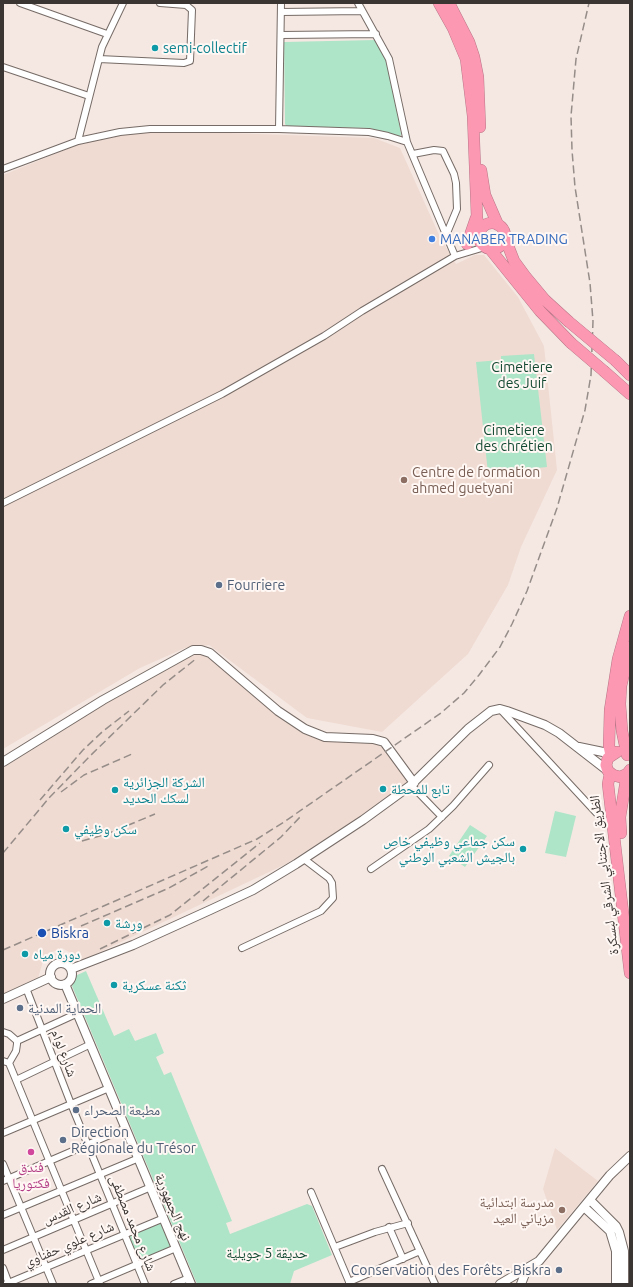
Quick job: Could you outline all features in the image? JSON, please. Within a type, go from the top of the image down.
[{"type":"highway","points":[[439,3],[451,23],[466,59],[472,116],[476,218],[480,239],[540,311],[571,343],[630,394]]},
{"type":"highway","points":[[449,3],[469,42],[478,77],[482,181],[485,194],[498,225],[505,233],[505,238],[514,261],[545,300],[630,374]]},
{"type":"highway","points":[[461,251],[476,218]]},
{"type":"highway","points":[[480,234],[485,226],[494,224],[498,225]]},
{"type":"highway","points":[[488,248],[500,247],[505,238]]},
{"type":"highway","points":[[610,755],[621,752],[629,765],[616,777],[609,772],[607,761],[610,755],[608,746],[609,726],[613,687],[618,660],[630,616]]},
{"type":"highway","name":"الطريق الاجتنابي الشرقي لبسكرة","points":[[630,647],[621,686],[620,704],[622,732],[629,765],[620,821],[630,913]]},
{"type":"highway","name":"الطريق الاجتنابي الشرقي لبسكرة","points":[[609,772],[608,784],[630,973]]},
{"type":"main road","points":[[3,762],[103,700],[194,650],[201,650],[210,653],[278,711],[305,729],[325,737],[373,739],[384,742],[412,784]]},
{"type":"main road","points":[[71,969],[133,945],[210,910],[252,890],[304,859],[382,807],[412,784],[486,714],[500,710],[529,718],[559,733],[609,772]]},
{"type":"main road","points":[[577,746],[600,751],[610,755]]},
{"type":"main road","points":[[63,963],[71,969],[71,980],[65,984],[58,985],[51,977],[51,970],[56,965],[63,963]]},
{"type":"main road","points":[[3,999],[51,977]]},
{"type":"main road","name":"نهج الجمهورية","points":[[65,984],[190,1281]]},
{"type":"main road","points":[[500,1284],[539,1261],[610,1175],[630,1156]]},
{"type":"main road","points":[[590,1200],[616,1226],[624,1284]]},
{"type":"main road","points":[[584,1207],[610,1231],[620,1251],[616,1284]]},
{"type":"main road","points":[[521,1284],[527,1269]]},
{"type":"street","points":[[20,3],[107,34]]},
{"type":"street","points":[[78,141],[107,34],[123,3]]},
{"type":"street","points":[[99,59],[184,63],[190,61],[192,10],[186,5],[160,3]]},
{"type":"street","points":[[280,128],[281,3]]},
{"type":"street","points":[[358,3],[376,34],[391,67],[407,142],[447,233],[461,251],[469,253],[488,248]]},
{"type":"street","points":[[281,12],[362,11]]},
{"type":"street","points":[[281,34],[376,34]]},
{"type":"street","points":[[3,67],[89,96]]},
{"type":"street","points":[[3,169],[78,141],[120,132],[150,129],[280,128],[369,132],[407,142]]},
{"type":"street","points":[[413,154],[434,150],[443,151],[454,174],[456,183],[457,209],[447,233]]},
{"type":"street","points":[[3,503],[250,379],[324,336],[461,251],[480,234]]},
{"type":"street","points":[[500,710],[602,819],[614,827]]},
{"type":"street","points":[[518,729],[521,720],[529,718]]},
{"type":"street","points":[[371,869],[415,840],[442,817],[489,765]]},
{"type":"street","points":[[412,784],[442,817]]},
{"type":"street","points":[[242,948],[321,911],[333,898],[332,883],[329,878],[304,859]]},
{"type":"street","name":"شارع لوام","points":[[26,988],[71,1104]]},
{"type":"street","points":[[17,1040],[78,1013]]},
{"type":"street","points":[[3,1032],[9,1034],[17,1040]]},
{"type":"street","points":[[17,1040],[16,1051],[6,1062],[16,1080],[85,1250],[100,1282]]},
{"type":"street","points":[[16,1080],[91,1044]]},
{"type":"street","points":[[3,1133],[110,1088]]},
{"type":"street","name":"شارع محمد مصطفى","points":[[71,1104],[144,1284]]},
{"type":"street","points":[[6,1179],[88,1146],[126,1128]]},
{"type":"street","points":[[3,1215],[139,1158]]},
{"type":"street","points":[[3,1164],[6,1179],[21,1208],[53,1284]]},
{"type":"street","points":[[382,1169],[435,1284]]},
{"type":"street","name":"شارع القدس","points":[[3,1250],[151,1187]]},
{"type":"street","points":[[312,1192],[350,1283],[420,1251]]},
{"type":"street","name":"شارع علوي حفناوي","points":[[8,1284],[85,1250],[164,1218]]},
{"type":"street","points":[[335,1247],[408,1223]]},
{"type":"street","points":[[389,1228],[403,1259]]},
{"type":"street","points":[[91,1284],[100,1282],[137,1264],[176,1248]]},
{"type":"street","points":[[3,1268],[8,1284]]},
{"type":"street","points":[[174,1284],[190,1281]]},
{"type":"shaded area","points":[[138,133],[228,133],[374,138],[400,148],[440,237],[456,264],[475,255],[484,255],[518,297],[544,346],[557,470],[521,547],[508,585],[468,654],[382,732],[307,718],[209,645],[185,648],[140,668],[3,749],[3,175],[97,137]]},
{"type":"shaded area","points":[[201,654],[212,660],[279,718],[304,734],[325,741],[375,744],[384,747],[409,781],[356,819],[286,864],[83,960],[62,948],[45,955],[38,978],[3,994],[3,768],[105,704],[189,656]]},
{"type":"shaded area","name":"مدرسة ابتدائية مزياني العيد","points":[[555,1148],[598,1181],[557,1230],[543,1189]]},
{"type":"green space","points":[[375,40],[389,65],[401,134],[400,138],[370,128],[287,127],[285,124],[284,42]]},
{"type":"green space","name":"Cimetiere des chrétien","points":[[534,354],[547,467],[488,473],[476,362],[501,360],[501,356]]},
{"type":"green space","points":[[555,811],[576,816],[566,857],[545,853]]},
{"type":"green space","points":[[470,825],[487,836],[465,867],[449,856]]},
{"type":"green space","name":"حديقة 5 جويلية","points":[[86,971],[114,1036],[129,1029],[135,1041],[156,1033],[164,1053],[156,1057],[164,1075],[171,1072],[232,1221],[226,1223],[230,1234],[307,1204],[312,1206],[332,1255],[294,1271],[290,1284],[197,1284],[72,986],[75,976]]},
{"type":"green space","points":[[162,1221],[172,1247],[138,1261],[128,1235]]},
{"type":"railway","points":[[3,950],[257,839],[284,822],[441,713],[464,693],[500,647],[527,591],[557,508],[585,410],[591,375],[593,321],[590,283],[575,187],[571,116],[576,59],[589,3]]},
{"type":"railway","points":[[3,853],[49,798],[89,757],[163,685],[197,658]]},
{"type":"railway","points":[[40,800],[83,750],[102,732],[129,711]]},
{"type":"railway","points":[[61,792],[84,775],[132,754]]},
{"type":"railway","points":[[82,841],[107,834],[155,814]]},
{"type":"railway","points":[[203,901],[281,837],[301,816]]},
{"type":"railway","points":[[100,949],[170,915],[260,843]]},
{"type":"railway","points":[[81,926],[169,888],[210,865]]},
{"type":"place","name":"semi-collectif","points":[[155,48]]},
{"type":"place","name":"MANABER TRADING","points":[[432,239]]},
{"type":"place","name":"Centre de formation ahmed guetyani","points":[[404,480]]},
{"type":"place","name":"Fourriere","points":[[219,585]]},
{"type":"place","name":"تابع للمحطة","points":[[383,789]]},
{"type":"place","name":"الشركة الجزائرية لسكك الحديد","points":[[115,790]]},
{"type":"place","name":"سكن وظيفي","points":[[66,829]]},
{"type":"place","name":"سكن جماعي وظيفي خاص بالجيش الشعبي الوطني","points":[[523,849]]},
{"type":"place","name":"ورشة","points":[[107,923]]},
{"type":"place","name":"Biskra","points":[[42,933]]},
{"type":"place","name":"دورة مياه","points":[[25,954]]},
{"type":"place","name":"ثكنة عسكرية","points":[[114,985]]},
{"type":"place","name":"الحماية المدنية","points":[[20,1008]]},
{"type":"place","name":"مطبعة الصحراء","points":[[76,1110]]},
{"type":"place","name":"Direction Régionale du Trésor","points":[[63,1140]]},
{"type":"place","name":"فندق فكتوريا","points":[[31,1152]]},
{"type":"place","name":"مدرسة ابتدائية مزياني العيد","points":[[562,1210]]},
{"type":"place","name":"Conservation des Forêts - Biskra","points":[[559,1270]]},
{"type":"park label","name":"Cimetiere des Juif","points":[[522,376]]}]
